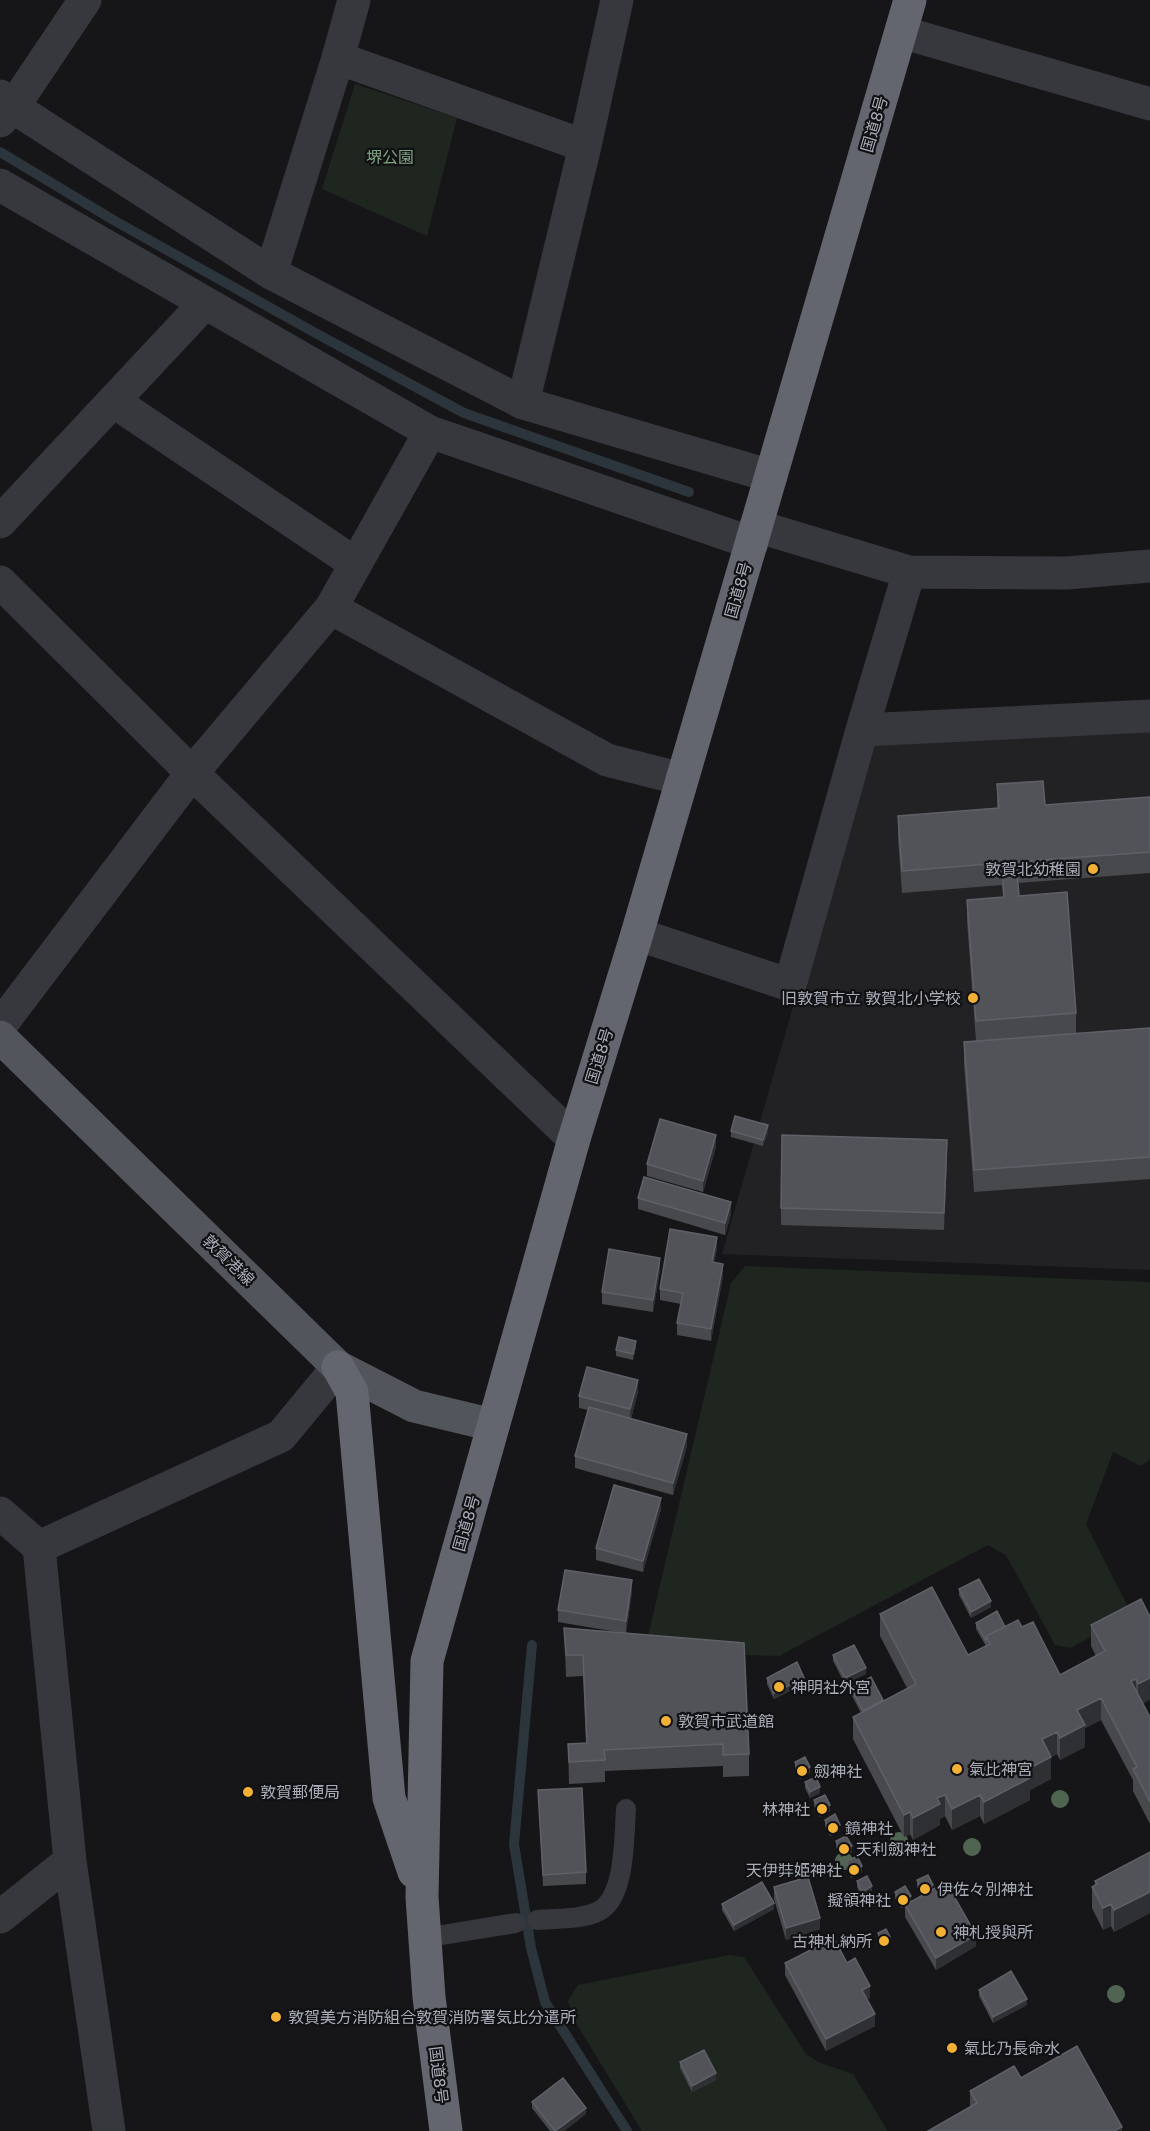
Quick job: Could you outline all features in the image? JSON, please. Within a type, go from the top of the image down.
[{"type":"highway","name":"国道8号","points":[[447,2131],[429,1997],[422,1897],[427,1661],[574,1139],[637,934],[910,0]]},
{"type":"highway","points":[[338,1367],[352,1392],[389,1798],[422,1897]]},
{"type":"main road","name":"敦賀港線","points":[[0,1037],[338,1367],[414,1406],[493,1425]]},
{"type":"street","points":[[85,0],[4,108],[271,273],[523,403],[771,476]]},
{"type":"street","points":[[271,273],[354,0]]},
{"type":"street","points":[[523,403],[585,146],[617,0]]},
{"type":"street","points":[[901,32],[1150,104]]},
{"type":"street","points":[[338,58],[585,146]]},
{"type":"street","points":[[0,185],[430,432],[754,535],[909,572],[1067,573],[1150,566]]},
{"type":"street","points":[[0,522],[205,303]]},
{"type":"street","points":[[113,401],[356,564]]},
{"type":"street","points":[[0,1026],[192,773],[331,608],[430,432]]},
{"type":"street","points":[[637,934],[790,985],[909,572]]},
{"type":"street","points":[[0,582],[192,773],[574,1139]]},
{"type":"street","points":[[331,608],[607,760],[682,779]]},
{"type":"street","points":[[862,730],[1150,717]]},
{"type":"street","points":[[39,1547],[281,1436],[338,1367]]},
{"type":"street","points":[[0,1513],[39,1547],[70,1861],[109,2131]]},
{"type":"street","points":[[0,1917],[70,1861]]},
{"type":"lane","points":[[537,1920],[574,1917],[598,1912],[611,1899],[621,1875],[626,1809]]},
{"type":"lane","points":[[424,1938],[516,1923]]},
{"type":"shaded area","name":"旧敦賀市立 敦賀北小学校","points":[[1150,730],[1150,1270],[722,1254],[869,742]]},
{"type":"green space","name":"堺公園","points":[[355,84],[457,118],[427,236],[322,189]]},
{"type":"green space","points":[[745,1266],[1150,1282],[1150,1459],[1141,1466],[1113,1452],[1086,1524],[1129,1609],[1127,1618],[1070,1648],[1055,1645],[1006,1555],[988,1545],[779,1656],[656,1646],[648,1636],[731,1283]]},
{"type":"green space","points":[[729,1955],[744,1957],[806,2054],[820,2063],[853,2074],[888,2131],[642,2131],[576,2023],[568,2001],[578,1985]]},
{"type":"building","points":[[1043,781],[1045,805],[1150,797],[1150,852],[1016,862],[1019,896],[1067,892],[1076,1013],[976,1021],[967,900],[1004,897],[1002,863],[902,871],[898,816],[999,808],[997,784]]},
{"type":"building","points":[[1150,1028],[1150,1157],[974,1170],[964,1042]]},
{"type":"building","points":[[735,1116],[768,1125],[763,1140],[731,1131]]},
{"type":"building","points":[[660,1119],[716,1135],[703,1181],[647,1164]]},
{"type":"building","points":[[782,1135],[947,1140],[944,1213],[781,1208]]},
{"type":"building","points":[[644,1177],[731,1202],[725,1223],[638,1198]]},
{"type":"building","points":[[670,1229],[717,1237],[712,1262],[723,1264],[711,1329],[677,1323],[683,1293],[660,1289]]},
{"type":"building","points":[[609,1249],[660,1258],[653,1300],[602,1292]]},
{"type":"building","points":[[619,1337],[636,1341],[633,1354],[616,1350]]},
{"type":"building","points":[[587,1367],[638,1380],[630,1409],[579,1396]]},
{"type":"building","points":[[589,1407],[687,1434],[673,1483],[575,1456]]},
{"type":"building","points":[[614,1485],[661,1498],[643,1561],[596,1548]]},
{"type":"building","points":[[565,1570],[632,1580],[626,1621],[558,1610]]},
{"type":"building","points":[[979,1579],[991,1601],[971,1612],[959,1589]]},
{"type":"building","points":[[932,1587],[968,1655],[990,1644],[986,1636],[1018,1620],[1022,1627],[1033,1622],[1060,1675],[1105,1651],[1091,1625],[1141,1599],[1150,1617],[1150,1678],[1138,1684],[1136,1679],[1131,1681],[1150,1717],[1150,1802],[1133,1769],[1137,1767],[1101,1698],[1077,1710],[1085,1725],[1060,1738],[1057,1732],[1042,1739],[1051,1757],[1026,1770],[1030,1778],[984,1802],[980,1795],[952,1809],[945,1795],[937,1798],[940,1804],[913,1818],[910,1812],[904,1815],[853,1717],[916,1684],[880,1614]]},
{"type":"building","points":[[997,1611],[1005,1627],[986,1636],[986,1641],[976,1623]]},
{"type":"building","name":"敦賀市武道館","points":[[564,1628],[744,1643],[749,1754],[723,1755],[723,1744],[604,1750],[605,1760],[569,1762],[568,1744],[587,1743],[583,1655],[566,1655]]},
{"type":"building","points":[[854,1645],[866,1668],[845,1678],[833,1655]]},
{"type":"building","points":[[797,1662],[804,1678],[774,1693],[767,1678]]},
{"type":"building","points":[[871,1677],[883,1700],[863,1711],[851,1688]]},
{"type":"building","points":[[805,1757],[810,1767],[800,1773],[795,1762]]},
{"type":"building","points":[[816,1777],[820,1787],[810,1792],[805,1782]]},
{"type":"building","points":[[582,1788],[586,1872],[543,1875],[538,1790]]},
{"type":"building","points":[[825,1795],[830,1805],[820,1810],[814,1800]]},
{"type":"building","points":[[835,1814],[840,1825],[830,1830],[825,1820]]},
{"type":"building","points":[[846,1836],[852,1846],[841,1851],[836,1841]]},
{"type":"building","points":[[1150,1852],[1150,1892],[1114,1910],[1111,1904],[1103,1908],[1092,1887],[1097,1884],[1095,1881]]},
{"type":"building","points":[[857,1856],[862,1866],[851,1872],[846,1862]]},
{"type":"building","points":[[928,1875],[933,1885],[922,1891],[917,1880]]},
{"type":"building","points":[[867,1876],[872,1886],[862,1892],[857,1881]]},
{"type":"building","points":[[808,1877],[820,1918],[786,1928],[774,1887]]},
{"type":"building","points":[[762,1882],[774,1903],[734,1925],[722,1904]]},
{"type":"building","name":"神札授與所","points":[[946,1882],[976,1935],[936,1958],[905,1905]]},
{"type":"building","points":[[905,1886],[911,1896],[901,1902],[895,1892]]},
{"type":"building","points":[[886,1929],[890,1937],[882,1941],[878,1933]]},
{"type":"building","points":[[834,1938],[847,1963],[855,1958],[870,1986],[862,1990],[875,2014],[826,2039],[785,1963]]},
{"type":"building","points":[[1011,1971],[1027,1999],[993,2017],[979,1990]]},
{"type":"building","points":[[1077,2046],[1122,2127],[1114,2131],[928,2131],[977,2103],[970,2091],[1014,2066],[1021,2078]]},
{"type":"building","points":[[704,2050],[716,2073],[692,2086],[680,2062]]},
{"type":"building","points":[[563,2078],[586,2108],[555,2131],[532,2102]]},
{"type":"waterway","points":[[0,152],[115,221],[464,413],[689,492]]},
{"type":"waterway","points":[[532,1645],[514,1844],[531,1948],[545,2002],[627,2131]]},
{"type":"place","name":"敦賀北幼稚園","points":[[1093,869]]},
{"type":"place","name":"旧敦賀市立 敦賀北小学校","points":[[973,998]]},
{"type":"place","name":"神明社外宮","points":[[779,1687]]},
{"type":"place","name":"敦賀市武道館","points":[[666,1721]]},
{"type":"place","name":"氣比神宮","points":[[957,1769]]},
{"type":"place","name":"劔神社","points":[[802,1771]]},
{"type":"place","name":"敦賀郵便局","points":[[248,1792]]},
{"type":"place","name":"林神社","points":[[822,1809]]},
{"type":"place","name":"鏡神社","points":[[833,1828]]},
{"type":"place","name":"天利劔神社","points":[[844,1849]]},
{"type":"place","name":"天伊弉姫神社","points":[[854,1870]]},
{"type":"place","name":"伊佐々別神社","points":[[925,1889]]},
{"type":"place","name":"擬領神社","points":[[903,1900]]},
{"type":"place","name":"神札授與所","points":[[941,1932]]},
{"type":"place","name":"古神札納所","points":[[884,1941]]},
{"type":"place","name":"敦賀美方消防組合敦賀消防署気比分遣所","points":[[276,2017]]},
{"type":"place","name":"氣比乃長命水","points":[[952,2048]]}]
